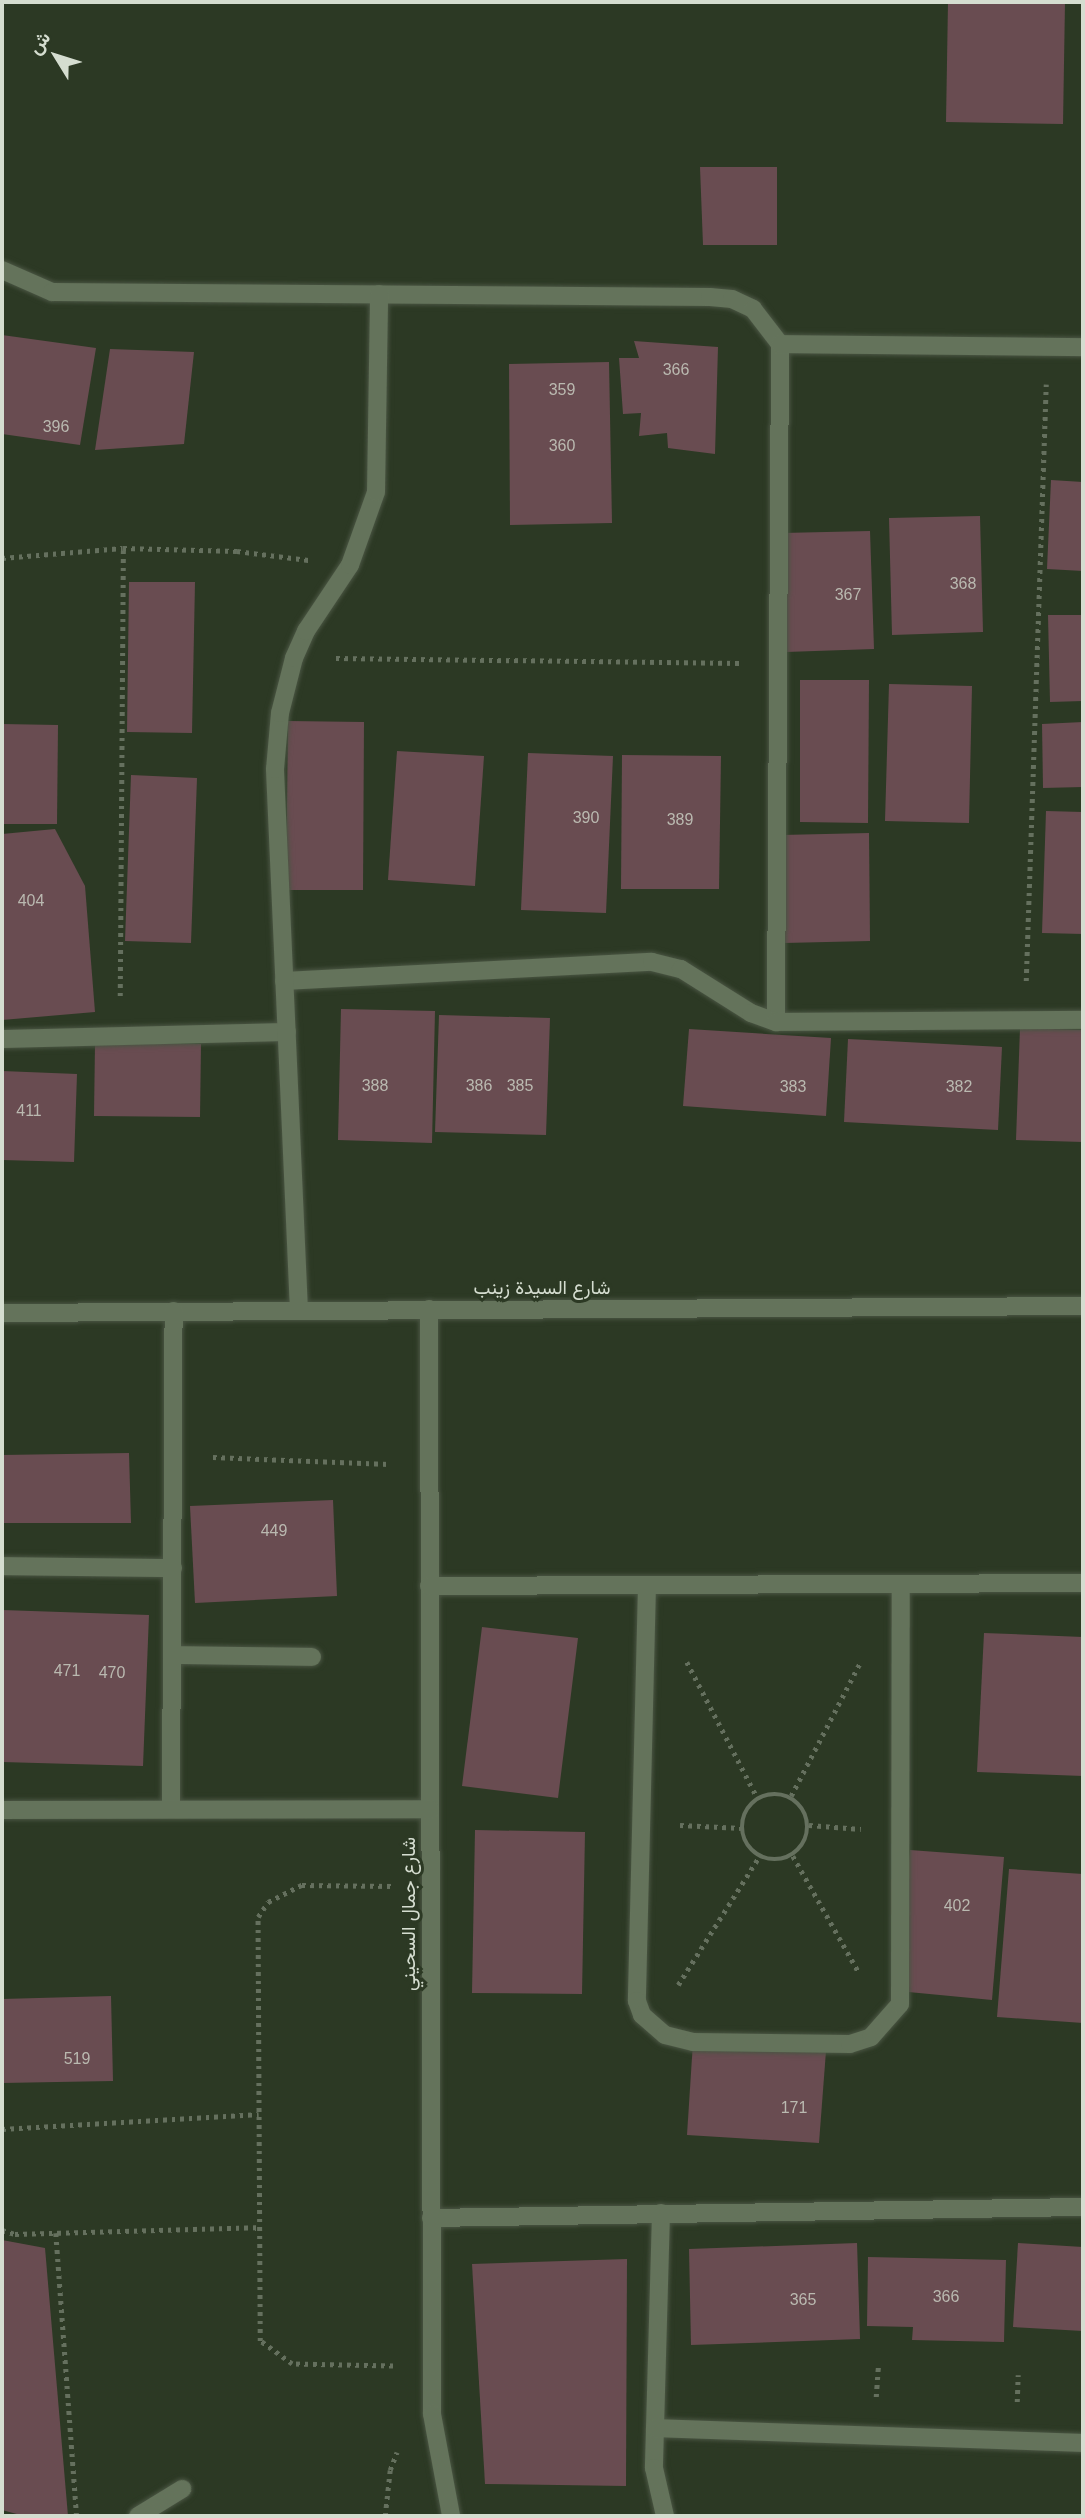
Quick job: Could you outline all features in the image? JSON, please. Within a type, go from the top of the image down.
[{"type":"street","points":[[2,270],[52,292],[732,299],[753,309],[780,344],[776,1022]]},
{"type":"street","points":[[299,1311],[275,769],[280,713],[295,658],[306,631],[350,565],[376,492],[379,294]]},
{"type":"street","points":[[780,344],[1083,346]]},
{"type":"street","points":[[284,981],[652,962],[681,969],[751,1013],[776,1022],[1083,1020]]},
{"type":"street","points":[[2,1039],[287,1032]]},
{"type":"street","name":"شارع السيدة زينب","points":[[2,1312],[1083,1306]]},
{"type":"street","name":"شارع جمال السحيني","points":[[429,1310],[432,2414],[451,2516]]},
{"type":"street","points":[[171,1810],[174,1311]]},
{"type":"street","points":[[2,1566],[173,1568]]},
{"type":"street","points":[[429,1586],[1083,1583]]},
{"type":"street","points":[[647,1585],[637,2001],[652,2027],[694,2042],[850,2045],[888,2022],[900,2004],[901,1585]]},
{"type":"street","points":[[172,1655],[312,1657]]},
{"type":"street","points":[[2,1811],[430,1809]]},
{"type":"street","points":[[431,2218],[1083,2207]]},
{"type":"street","points":[[661,2213],[654,2468],[665,2516]]},
{"type":"street","points":[[655,2428],[1083,2444]]},
{"type":"street","points":[[138,2516],[182,2488]]},
{"type":"path","points":[[1024,1020],[1047,346]]},
{"type":"path","points":[[2,558],[123,548],[237,551],[350,565]]},
{"type":"path","points":[[120,1035],[123,548]]},
{"type":"path","points":[[295,658],[780,663]]},
{"type":"path","points":[[173,1455],[429,1466]]},
{"type":"path","points":[[791,1796],[864,1655]]},
{"type":"path","points":[[684,1656],[757,1797]]},
{"type":"path","points":[[774,1793],[791,1796],[804,1809],[809,1825],[806,1843],[793,1856],[777,1861],[759,1857],[746,1844],[742,1828],[745,1811],[757,1797],[774,1793]]},
{"type":"path","points":[[641,1822],[742,1828]]},
{"type":"path","points":[[809,1825],[900,1831]]},
{"type":"path","points":[[793,1856],[888,2022]]},
{"type":"path","points":[[652,2027],[759,1857]]},
{"type":"path","points":[[430,1886],[302,1885],[268,1902],[258,1917],[259,2227],[260,2341],[274,2356],[310,2367],[432,2365]]},
{"type":"path","points":[[2,2129],[259,2114]]},
{"type":"path","points":[[2,2230],[56,2233],[259,2227]]},
{"type":"path","points":[[56,2233],[77,2516]]},
{"type":"building","points":[[948,2],[1065,2],[1063,124],[946,122]]},
{"type":"building","points":[[700,167],[777,167],[777,245],[703,245]]},
{"type":"building","points":[[2,335],[96,348],[80,445],[2,434]]},
{"type":"building","points":[[634,341],[718,347],[715,454],[668,448],[667,433],[639,436],[641,413],[623,414],[619,358],[639,358]]},
{"type":"building","points":[[110,349],[194,352],[184,444],[95,450]]},
{"type":"building","points":[[609,362],[612,523],[510,525],[509,364]]},
{"type":"building","points":[[1051,480],[1083,482],[1083,571],[1047,569]]},
{"type":"building","points":[[980,516],[983,632],[892,635],[889,518]]},
{"type":"building","points":[[870,531],[874,649],[786,652],[782,533]]},
{"type":"building","points":[[129,582],[195,582],[192,733],[127,732]]},
{"type":"building","points":[[1048,615],[1083,615],[1083,701],[1050,702]]},
{"type":"building","points":[[800,680],[869,680],[868,823],[800,822]]},
{"type":"building","points":[[889,684],[972,686],[969,823],[885,821]]},
{"type":"building","points":[[288,721],[364,722],[363,890],[286,890]]},
{"type":"building","points":[[1083,722],[1083,787],[1043,788],[1042,724]]},
{"type":"building","points":[[2,724],[58,725],[57,824],[2,824]]},
{"type":"building","points":[[397,751],[484,756],[475,886],[388,880]]},
{"type":"building","points":[[528,753],[613,756],[606,913],[521,910]]},
{"type":"building","points":[[622,755],[721,756],[719,889],[621,889]]},
{"type":"building","points":[[131,775],[197,778],[191,943],[125,941]]},
{"type":"building","points":[[1046,811],[1083,812],[1083,934],[1042,933]]},
{"type":"building","points":[[55,829],[85,886],[95,1012],[2,1020],[2,834]]},
{"type":"building","points":[[869,833],[870,941],[784,943],[781,835]]},
{"type":"building","points":[[341,1009],[435,1011],[432,1143],[338,1140]]},
{"type":"building","points":[[439,1015],[550,1018],[546,1135],[435,1132]]},
{"type":"building","points":[[1020,1028],[1083,1030],[1083,1142],[1016,1140]]},
{"type":"building","points":[[689,1029],[831,1038],[826,1116],[683,1106]]},
{"type":"building","points":[[848,1039],[1002,1047],[998,1130],[844,1122]]},
{"type":"building","points":[[95,1044],[201,1044],[200,1117],[94,1116]]},
{"type":"building","points":[[2,1071],[77,1074],[74,1162],[2,1160]]},
{"type":"building","points":[[129,1453],[131,1523],[2,1523],[2,1455]]},
{"type":"building","points":[[333,1500],[337,1596],[195,1603],[190,1506]]},
{"type":"building","points":[[2,1610],[149,1615],[143,1766],[2,1762]]},
{"type":"building","points":[[482,1627],[578,1638],[558,1798],[462,1786]]},
{"type":"building","points":[[984,1633],[1083,1637],[1083,1776],[977,1772]]},
{"type":"building","points":[[475,1830],[585,1832],[582,1994],[472,1993]]},
{"type":"building","points":[[910,1850],[1004,1857],[992,2000],[898,1991]]},
{"type":"building","points":[[1009,1869],[1083,1874],[1083,2023],[997,2017]]},
{"type":"building","points":[[111,1996],[113,2081],[2,2083],[2,1999]]},
{"type":"building","points":[[693,2042],[826,2051],[819,2143],[687,2135]]},
{"type":"building","points":[[2,2240],[45,2248],[68,2516],[24,2516],[2,2510]]},
{"type":"building","points":[[857,2243],[860,2339],[691,2345],[689,2249]]},
{"type":"building","points":[[1018,2243],[1083,2247],[1083,2331],[1013,2327]]},
{"type":"building","points":[[868,2257],[1006,2260],[1004,2342],[912,2340],[913,2327],[867,2326]]},
{"type":"building","points":[[627,2259],[626,2486],[485,2484],[472,2264]]}]
